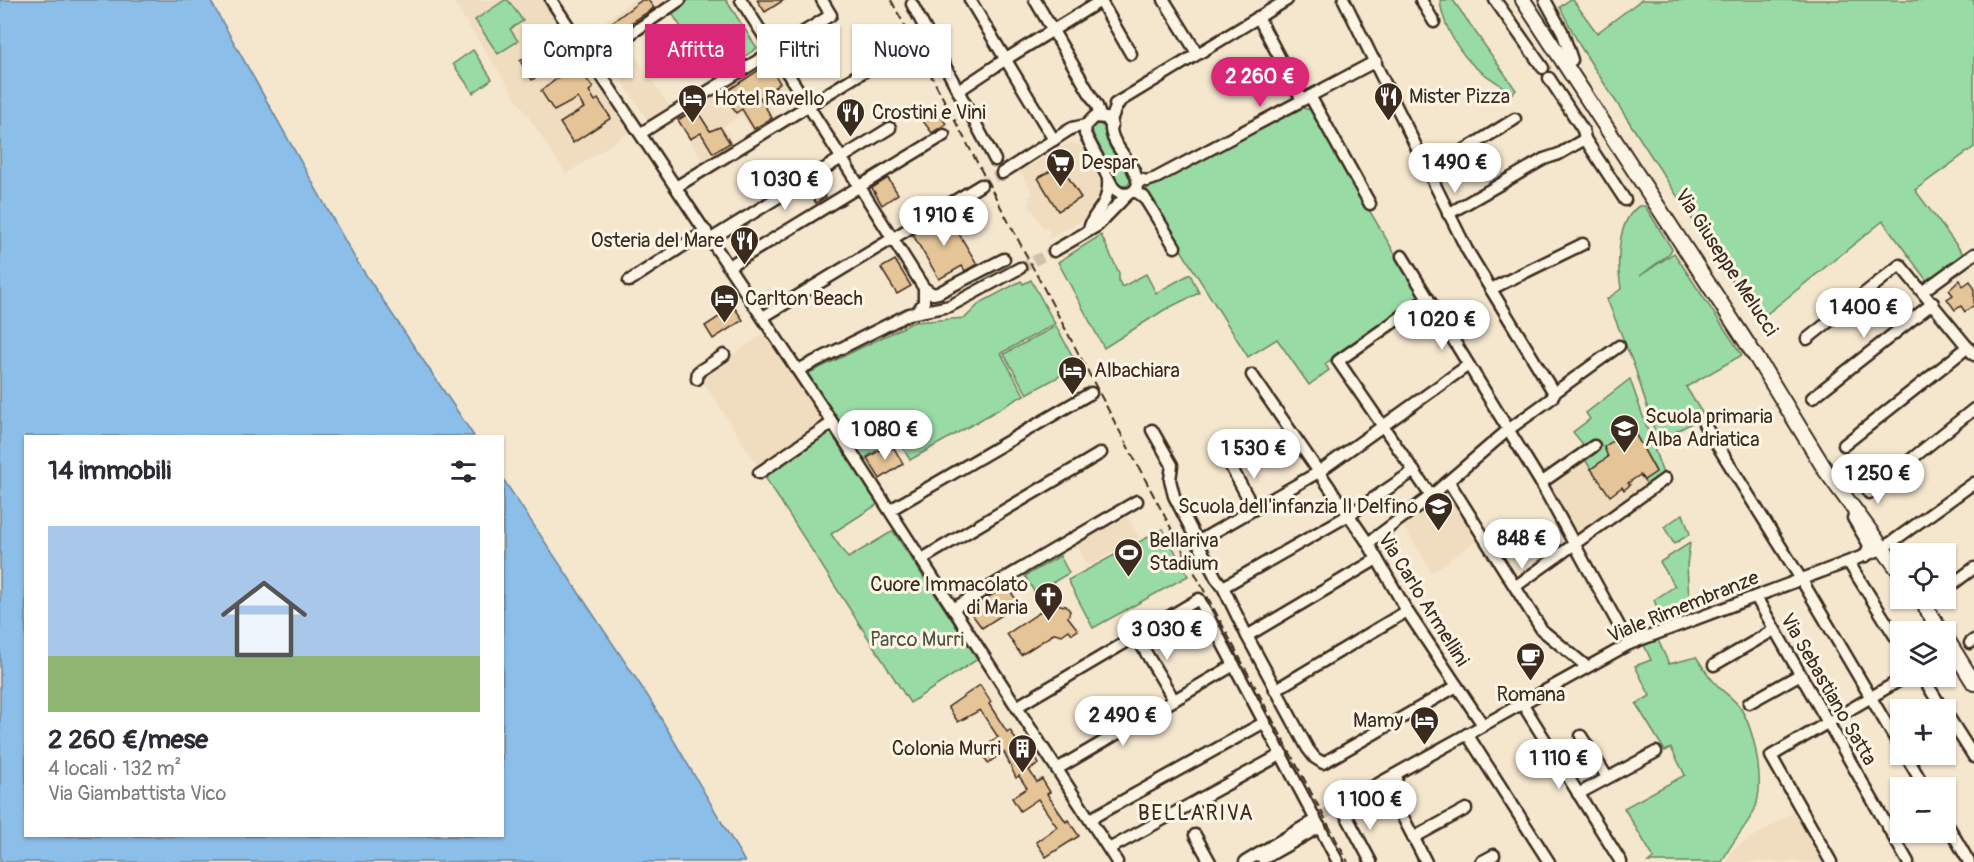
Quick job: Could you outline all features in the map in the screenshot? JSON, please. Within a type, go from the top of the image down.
[{"type":"main road","name":"Via Giuseppe Melucci","points":[[1523,0],[1758,360],[1826,471],[1885,547]]},
{"type":"main road","name":"Via Giuseppe Melucci","points":[[1533,0],[1763,352],[1842,482],[1885,547]]},
{"type":"main road","points":[[1885,547],[1890,554]]},
{"type":"main road","points":[[1956,654],[1974,683]]},
{"type":"street","points":[[551,0],[567,24]]},
{"type":"street","points":[[633,32],[680,0]]},
{"type":"street","points":[[741,0],[757,25]]},
{"type":"street","points":[[817,24],[831,15],[822,0]]},
{"type":"street","points":[[970,0],[1057,138]]},
{"type":"street","points":[[1035,0],[1053,30],[1096,116],[1109,120],[1112,126]]},
{"type":"street","points":[[958,91],[1101,0],[1131,54]]},
{"type":"street","points":[[1164,0],[1197,53]]},
{"type":"street","points":[[1002,173],[1072,128],[1096,116],[1287,0]]},
{"type":"street","points":[[1344,0],[1376,61],[1448,214],[1554,393]]},
{"type":"street","points":[[1421,0],[1434,22]]},
{"type":"street","points":[[1495,0],[1546,73],[1625,200]]},
{"type":"street","points":[[1545,0],[1562,31],[1572,60]]},
{"type":"street","points":[[912,3],[994,160]]},
{"type":"street","points":[[1258,17],[1370,204]]},
{"type":"street","points":[[1120,100],[1112,115],[1115,142],[1138,179],[1147,181],[1376,61]]},
{"type":"street","points":[[641,134],[757,62]]},
{"type":"street","points":[[603,78],[763,316],[1117,862]]},
{"type":"street","points":[[792,78],[894,237],[924,288],[933,294],[939,293],[1004,259]]},
{"type":"street","points":[[676,187],[854,78]]},
{"type":"street","points":[[1096,116],[1085,134],[1115,190],[1132,192],[1144,197],[1175,247]]},
{"type":"street","points":[[1429,172],[1515,119]]},
{"type":"street","points":[[629,281],[843,159],[890,128]]},
{"type":"street","points":[[729,266],[944,135]]},
{"type":"street","points":[[1057,138],[1082,138],[1091,146]]},
{"type":"street","points":[[1448,214],[1544,159],[1559,154],[1585,139]]},
{"type":"street","points":[[1089,230],[1090,223],[1105,203],[1108,178]]},
{"type":"street","points":[[1054,251],[1097,226],[1132,192],[1138,179]]},
{"type":"street","points":[[763,316],[981,185]]},
{"type":"street","points":[[1491,289],[1583,243]]},
{"type":"street","points":[[1923,291],[1974,255]]},
{"type":"street","points":[[1402,256],[1467,366],[1541,483],[1629,644]]},
{"type":"street","points":[[1807,339],[1900,265],[1971,351],[1844,446]]},
{"type":"street","points":[[798,370],[894,321],[918,311],[950,306],[1020,268]]},
{"type":"street","points":[[918,311],[924,302],[924,288]]},
{"type":"street","points":[[1428,298],[1338,360],[1431,496]]},
{"type":"street","points":[[1812,398],[1933,303]]},
{"type":"street","points":[[1368,543],[1449,482],[1508,430],[1552,398],[1554,393],[1619,346]]},
{"type":"street","points":[[697,379],[698,372],[724,355]]},
{"type":"street","points":[[1197,542],[1317,473],[1467,366]]},
{"type":"street","name":"Via Carlo Armellini","points":[[1252,375],[1317,473],[1368,543],[1407,611],[1483,725]]},
{"type":"street","points":[[890,510],[1091,393]]},
{"type":"street","points":[[1869,493],[1974,409]]},
{"type":"street","points":[[759,473],[832,423]]},
{"type":"street","points":[[1704,424],[1801,579],[1890,730]]},
{"type":"street","points":[[1152,430],[1172,465],[1170,480],[1174,496],[1275,690],[1315,758],[1323,763],[1457,686]]},
{"type":"street","points":[[1541,483],[1594,446]]},
{"type":"street","points":[[922,559],[1101,453]]},
{"type":"street","points":[[1230,465],[1254,509]]},
{"type":"street","points":[[1223,587],[1349,515],[1414,471]]},
{"type":"street","name":"Via Giuseppe Melucci","points":[[1826,471],[1869,545],[1866,556]]},
{"type":"street","points":[[1516,586],[1665,479]]},
{"type":"street","points":[[1449,482],[1542,630],[1586,666]]},
{"type":"street","name":"Viale Rimembranze","points":[[1343,808],[1467,734],[1629,644],[1849,563],[1885,547],[1974,483]]},
{"type":"street","points":[[954,608],[1137,501]]},
{"type":"street","points":[[1247,636],[1377,559]]},
{"type":"street","points":[[1849,563],[1890,628]]},
{"type":"street","points":[[1956,582],[1974,568]]},
{"type":"street","name":"Via Sebastiano Satta","points":[[1756,597],[1908,862]]},
{"type":"street","points":[[1018,706],[1199,599],[1338,862]]},
{"type":"street","points":[[1275,690],[1407,611]]},
{"type":"street","points":[[1714,665],[1774,630]]},
{"type":"street","points":[[1136,636],[1174,700]]},
{"type":"street","points":[[1057,769],[1234,665]]},
{"type":"street","points":[[1749,703],[1799,675]]},
{"type":"street","points":[[1831,862],[1771,756],[1890,685]]},
{"type":"street","points":[[1522,703],[1621,862]]},
{"type":"street","points":[[1090,819],[1265,722]]},
{"type":"street","points":[[1956,729],[1974,757]]},
{"type":"street","points":[[1467,734],[1549,862]]},
{"type":"street","points":[[1581,736],[1607,777]]},
{"type":"street","points":[[1578,794],[1656,752]]},
{"type":"street","points":[[1109,849],[1282,754]]},
{"type":"street","points":[[1371,862],[1343,808],[1389,786],[1409,768]]},
{"type":"street","points":[[1389,786],[1391,796],[1426,862]]},
{"type":"street","points":[[1413,838],[1466,809]]},
{"type":"street","points":[[1246,862],[1261,857],[1315,822]]},
{"type":"street","points":[[1246,862],[1315,822]]},
{"type":"street","points":[[1195,835],[1210,862]]},
{"type":"street","points":[[1956,839],[1969,862]]},
{"type":"street","points":[[1481,862],[1494,855]]},
{"type":"shaded area","points":[[452,0],[542,0],[558,24],[522,24],[522,78],[593,78],[629,132],[566,174]]},
{"type":"shaded area","points":[[633,0],[673,0],[633,27],[633,24],[601,24]]},
{"type":"shaded area","points":[[633,52],[645,70],[645,78],[650,78],[669,106],[648,120],[620,78],[633,78]]},
{"type":"shaded area","points":[[757,67],[757,78],[784,78],[789,86],[766,100],[777,119],[754,134],[742,115],[723,126],[734,146],[705,164],[675,118],[740,78],[745,78],[745,75]]},
{"type":"shaded area","points":[[1071,142],[1081,146],[1099,178],[1099,196],[1096,204],[1082,220],[1048,239],[1051,234],[1047,227],[1044,228],[1029,205],[1031,201],[1028,196],[1033,194],[1022,174],[1017,173]]},
{"type":"shaded area","points":[[765,333],[827,422],[759,468],[700,376]]},
{"type":"shaded area","name":"Scuola primaria Alba Adriatica","points":[[1630,379],[1663,474],[1577,537],[1549,483],[1601,446],[1597,440],[1585,447],[1573,432],[1590,419],[1586,413]]},
{"type":"shaded area","name":"Scuola dell'infanzia Il Delfino","points":[[1445,490],[1477,540],[1432,572],[1401,522]]},
{"type":"shaded area","points":[[1125,514],[1139,537],[1090,565],[1087,564],[1076,542]]},
{"type":"shaded area","points":[[1796,811],[1825,862],[1728,862],[1733,849]]},
{"type":"green space","points":[[508,0],[523,21],[510,29],[518,41],[498,54],[475,20]]},
{"type":"green space","points":[[689,0],[726,0],[742,24],[679,24],[671,12]]},
{"type":"green space","points":[[1440,0],[1453,0],[1516,90],[1511,94],[1474,67],[1464,56],[1446,25]]},
{"type":"green space","points":[[1569,0],[1573,0],[1597,33],[1641,0],[1974,0],[1974,147],[1915,190],[1964,255],[1927,281],[1883,221],[1758,321],[1580,46],[1560,7]]},
{"type":"green space","points":[[745,29],[757,48],[745,56]]},
{"type":"green space","points":[[473,50],[492,79],[473,93],[453,64]]},
{"type":"green space","points":[[1303,108],[1310,110],[1420,296],[1325,364],[1329,370],[1309,385],[1277,339],[1248,357],[1146,194],[1147,188]]},
{"type":"green space","points":[[1097,123],[1105,127],[1108,142],[1130,178],[1127,186],[1119,184],[1093,134],[1092,127]]},
{"type":"green space","points":[[1639,206],[1645,206],[1672,249],[1669,254],[1640,276],[1674,253],[1742,355],[1686,387],[1704,416],[1658,442],[1635,368],[1607,299],[1621,289],[1619,256],[1622,233],[1631,213]]},
{"type":"green space","points":[[1101,235],[1119,273],[1122,287],[1146,274],[1156,293],[1190,274],[1199,293],[1164,310],[1104,348],[1058,262]]},
{"type":"green space","points":[[1031,280],[1055,324],[1001,353],[1024,395],[910,460],[897,438],[863,459],[807,374],[914,322],[965,318],[980,303],[1021,281],[1023,284]]},
{"type":"green space","points":[[1056,326],[1078,366],[1027,394],[1004,354]]},
{"type":"green space","points":[[1630,379],[1663,474],[1647,485],[1644,480],[1656,471],[1632,428],[1604,447],[1610,459],[1591,469],[1584,458],[1601,445],[1597,440],[1585,447],[1573,432],[1590,419],[1586,413]]},
{"type":"green space","name":"Parco Murri","points":[[831,432],[878,504],[831,534],[848,558],[893,531],[978,659],[910,703],[763,474]]},
{"type":"green space","points":[[1683,514],[1690,534],[1674,544],[1664,527]]},
{"type":"green space","name":"Bellariva Stadium","points":[[1163,529],[1188,576],[1093,628],[1068,580]]},
{"type":"green space","points":[[1690,543],[1687,565],[1690,617],[1664,625],[1654,600],[1675,586],[1660,562]]},
{"type":"green space","points":[[1060,556],[1069,573],[1035,593],[1025,576]]},
{"type":"green space","points":[[1658,640],[1669,664],[1696,657],[1715,683],[1739,705],[1751,731],[1759,774],[1757,800],[1754,811],[1722,862],[1648,862],[1654,858],[1624,808],[1685,775],[1671,748],[1665,751],[1636,704],[1650,696],[1635,666],[1651,660],[1644,645]]},
{"type":"water","points":[[0,0],[210,0],[356,260],[473,435],[24,435],[24,837],[504,837],[504,480],[649,698],[745,862],[0,862]]},
{"type":"building","points":[[642,0],[648,0],[654,8],[630,24],[610,24]]},
{"type":"building","points":[[757,0],[784,0],[765,12]]},
{"type":"building","points":[[757,71],[757,78],[777,78],[780,83],[760,98],[772,118],[754,129],[742,109],[736,113],[724,93]]},
{"type":"building","points":[[558,78],[586,78],[593,88],[589,91],[595,101],[598,99],[611,118],[573,143],[560,123],[584,108],[578,98],[554,111],[541,91]]},
{"type":"building","points":[[935,107],[946,124],[932,133],[920,117]]},
{"type":"building","points":[[696,109],[710,131],[720,127],[730,143],[713,153],[701,133],[690,139],[678,120]]},
{"type":"building","name":"Despar","points":[[1061,165],[1081,198],[1058,211],[1038,178]]},
{"type":"building","points":[[888,178],[898,194],[882,205],[872,188]]},
{"type":"building","points":[[817,182],[826,197],[816,203],[806,189]]},
{"type":"building","points":[[979,199],[986,211],[966,223],[959,211]]},
{"type":"building","points":[[947,214],[977,264],[965,271],[962,266],[939,279],[913,235]]},
{"type":"building","points":[[895,260],[911,286],[897,294],[881,268]]},
{"type":"building","points":[[1960,280],[1963,286],[1970,281],[1974,288],[1974,305],[1965,312],[1961,306],[1955,310],[1947,299],[1953,295],[1949,290]]},
{"type":"building","name":"Carlton Beach","points":[[734,307],[743,320],[713,339],[705,326]]},
{"type":"building","points":[[1632,428],[1656,472],[1644,480],[1640,475],[1628,483],[1630,485],[1624,490],[1622,487],[1610,496],[1591,469],[1608,457],[1604,447]]},
{"type":"building","points":[[888,445],[891,449],[894,448],[903,464],[880,479],[867,458]]},
{"type":"building","points":[[1007,586],[1019,604],[982,628],[968,609]]},
{"type":"building","name":"Cuore Immacolato di Maria","points":[[1052,593],[1060,605],[1066,606],[1070,611],[1068,617],[1078,630],[1072,634],[1069,630],[1062,635],[1055,633],[1021,655],[1007,634],[1040,612],[1041,604]]},
{"type":"building","points":[[980,685],[1007,732],[1010,730],[1018,743],[1014,746],[1021,758],[1031,751],[1039,764],[1029,770],[1037,782],[1042,779],[1050,792],[1047,794],[1066,822],[1068,820],[1079,836],[1046,857],[1036,842],[1057,827],[1038,799],[1020,811],[1012,798],[1027,788],[1019,776],[1016,778],[1004,752],[988,763],[979,749],[998,737],[980,710],[958,722],[948,707]]},
{"type":"tunnel","points":[[981,185],[1002,173]]},
{"type":"tunnel","points":[[1020,268],[1054,251]]},
{"type":"tunnel","points":[[1310,823],[1342,804]]},
{"type":"railway","points":[[891,0],[1348,862]]},
{"type":"place","name":"Mister Pizza","points":[[1388,122]]},
{"type":"place","name":"Hotel Ravello","points":[[693,124]]},
{"type":"place","name":"Crostini e Vini","points":[[851,138]]},
{"type":"place","name":"Despar","points":[[1060,188]]},
{"type":"place","name":"Osteria del Mare","points":[[745,266]]},
{"type":"place","name":"Carlton Beach","points":[[724,324]]},
{"type":"place","name":"Albachiara","points":[[1073,396]]},
{"type":"place","name":"Scuola primaria Alba Adriatica","points":[[1624,454]]},
{"type":"place","name":"Scuola dell'infanzia Il Delfino","points":[[1439,532]]},
{"type":"place","name":"Bellariva Stadium","points":[[1128,578]]},
{"type":"place","name":"Cuore Immacolato di Maria","points":[[1049,622]]},
{"type":"place","name":"Romana","points":[[1531,682]]},
{"type":"place","name":"Mamy","points":[[1424,746]]},
{"type":"place","name":"Colonia Murri","points":[[1022,774]]},
{"type":"district","name":"BELLARIVA","points":[[1196,813]]}]
